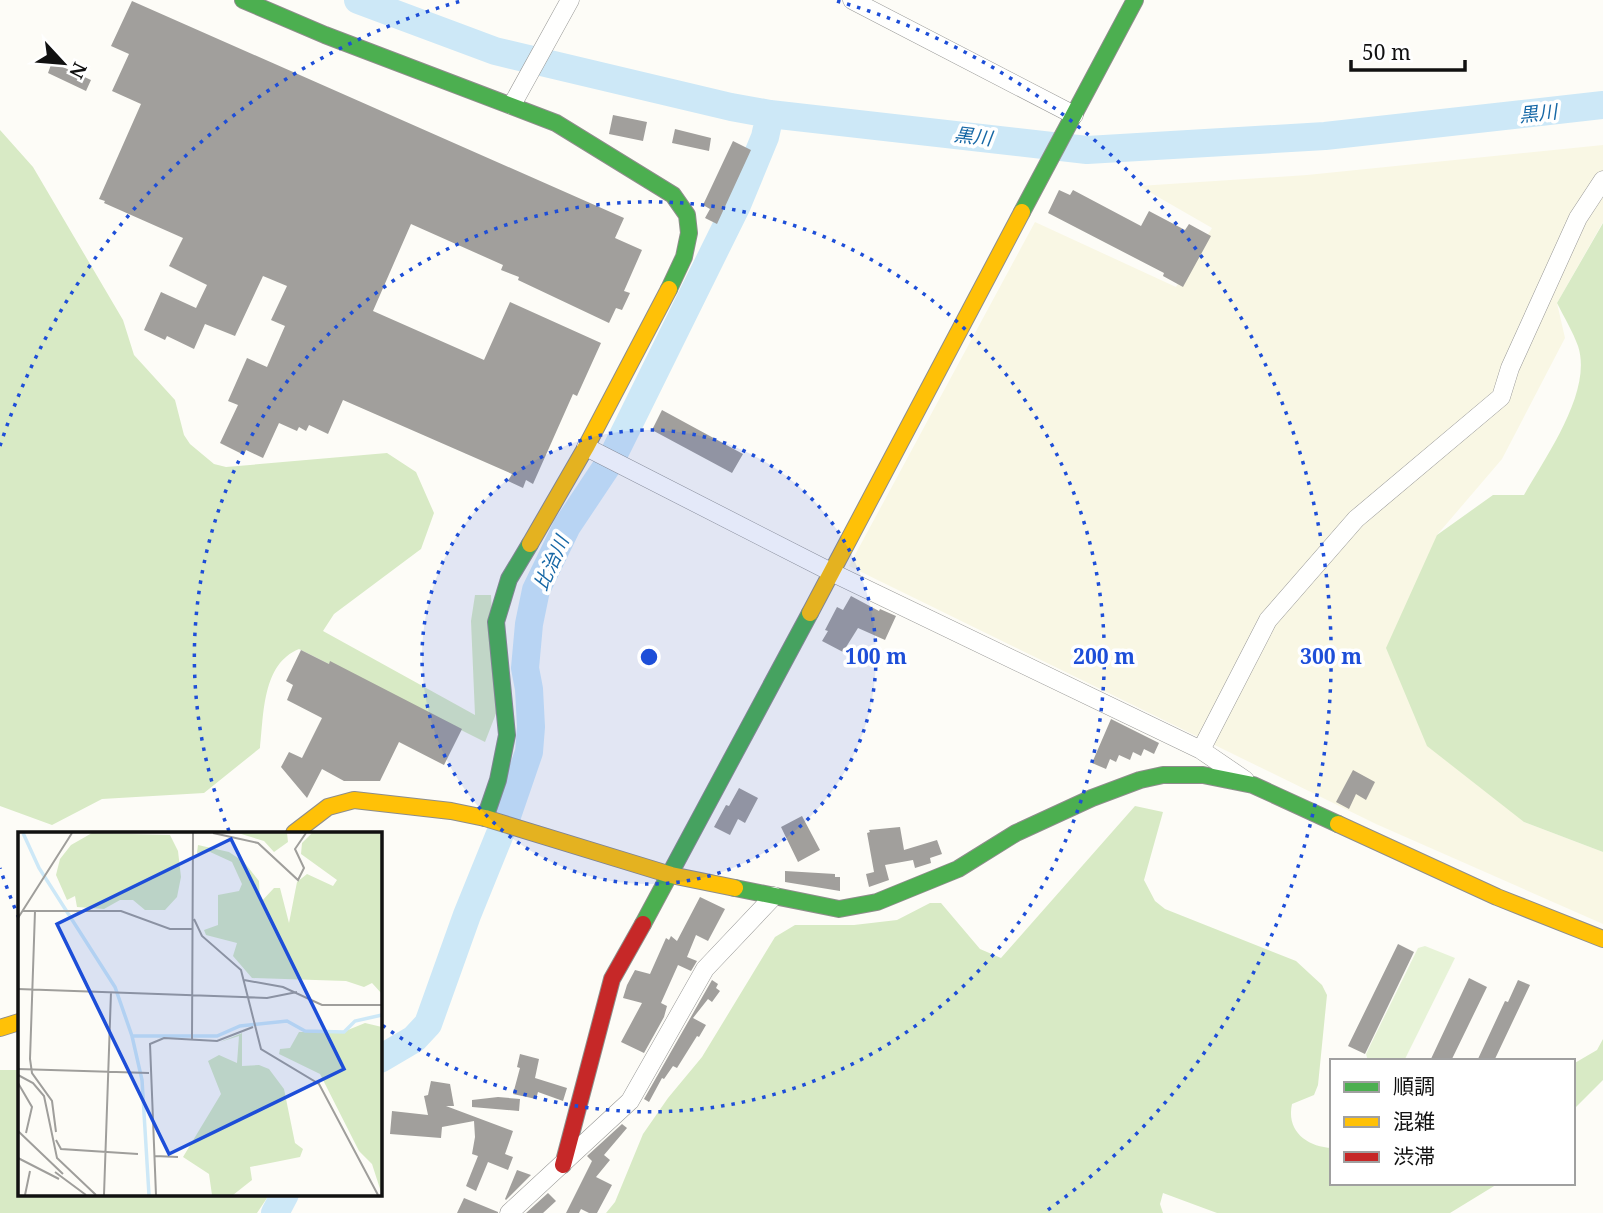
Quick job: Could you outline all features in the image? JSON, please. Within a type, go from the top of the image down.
[{"type":"street","points":[[243,0],[325,35],[515,100],[673,195],[687,215],[689,233],[684,257],[669,290],[586,447],[509,579],[496,622],[507,735],[498,780],[485,818]]},
{"type":"street","points":[[515,100],[570,0]]},
{"type":"street","points":[[852,0],[1074,115]]},
{"type":"street","points":[[563,1165],[612,979],[671,875],[1135,0]]},
{"type":"street","points":[[1201,750],[1268,620],[1356,519],[1501,397],[1510,368],[1577,218],[1603,180]]},
{"type":"street","points":[[586,447],[831,572],[1201,750],[1253,785],[1497,897],[1603,939]]},
{"type":"street","points":[[295,832],[325,807],[339,802],[354,800],[451,811],[485,818],[671,875],[839,909],[877,902],[958,869],[1016,833],[1092,798],[1140,780],[1163,775],[1203,775],[1253,785]]},
{"type":"street","points":[[509,1213],[630,1101],[705,969],[774,896]]},
{"type":"street","points":[[0,1028],[18,1022]]},
{"type":"shaded area","points":[[1603,145],[1603,222],[1557,303],[1565,338],[1502,459],[1437,535],[1524,822],[1603,852],[1603,924],[1376,824],[849,566],[1035,222],[1176,287],[1212,228],[1139,186],[1307,175]]},
{"type":"green space","points":[[0,130],[33,167],[123,320],[134,355],[175,400],[184,435],[190,444],[214,464],[226,467],[387,453],[416,472],[434,513],[421,549],[334,614],[323,631],[475,715],[471,621],[475,595],[491,595],[497,711],[485,742],[299,649],[287,656],[271,678],[264,706],[260,748],[204,793],[102,799],[52,825],[0,806]]},
{"type":"green space","points":[[1603,223],[1603,852],[1524,822],[1427,746],[1386,648],[1437,535],[1493,495],[1524,495],[1555,443],[1573,403],[1581,364],[1578,346],[1557,303]]},
{"type":"green space","points":[[1135,806],[1163,812],[1144,880],[1155,901],[1165,909],[1296,961],[1322,985],[1327,995],[1318,1085],[1314,1095],[1292,1104],[1291,1114],[1295,1130],[1300,1136],[1314,1144],[1330,1148],[1330,1185],[1496,1185],[1450,1213],[1217,1213],[1163,1193],[1160,1204],[1163,1213],[606,1213],[615,1202],[643,1134],[702,1057],[775,937],[795,925],[854,925],[897,920],[930,903],[941,903],[980,949],[1001,958]]},
{"type":"green space","points":[[1425,946],[1455,958],[1405,1059],[1367,1059],[1366,1054],[1418,948]]},
{"type":"green space","points":[[1603,1039],[1603,1080],[1575,1108],[1575,1063],[1597,1050]]},
{"type":"green space","points":[[0,1070],[18,1070],[18,1196],[268,1196],[257,1213],[0,1213]]},
{"type":"building","points":[[132,1],[624,218],[615,238],[642,250],[624,291],[630,293],[622,310],[616,308],[609,323],[518,280],[519,277],[501,270],[503,265],[411,224],[373,311],[484,360],[510,302],[601,343],[577,396],[573,394],[533,484],[526,480],[523,488],[508,481],[512,474],[343,400],[328,434],[309,425],[306,431],[299,427],[297,431],[279,423],[263,458],[246,450],[244,455],[220,443],[238,405],[228,401],[247,358],[267,367],[285,326],[271,320],[287,286],[263,276],[235,336],[205,324],[194,349],[167,336],[165,340],[144,330],[161,292],[196,308],[207,285],[169,266],[183,238],[99,199],[141,104],[112,91],[129,54],[111,46]]},
{"type":"building","points":[[52,62],[91,80],[86,91],[48,73]]},
{"type":"building","points":[[613,115],[647,122],[643,141],[609,134]]},
{"type":"building","points":[[675,129],[711,138],[709,151],[672,143]]},
{"type":"building","points":[[733,141],[751,150],[717,224],[705,218],[710,209],[703,205]]},
{"type":"building","points":[[1059,190],[1070,195],[1073,190],[1141,226],[1149,211],[1185,230],[1189,224],[1211,236],[1183,287],[1163,276],[1164,273],[1048,213]]},
{"type":"building","points":[[662,410],[743,454],[732,473],[652,430]]},
{"type":"building","points":[[851,596],[879,611],[880,609],[896,616],[885,640],[858,628],[843,652],[822,641],[837,607],[843,610]]},
{"type":"building","points":[[301,650],[329,664],[330,661],[462,729],[444,765],[399,742],[380,781],[344,781],[322,769],[307,798],[281,767],[289,752],[302,758],[322,718],[287,700],[293,685],[286,681]]},
{"type":"building","points":[[1111,719],[1159,743],[1154,754],[1144,749],[1141,756],[1133,752],[1130,760],[1119,755],[1116,762],[1110,759],[1106,769],[1092,763]]},
{"type":"building","points":[[1353,770],[1375,782],[1366,800],[1356,794],[1349,809],[1336,802]]},
{"type":"building","points":[[739,788],[758,798],[745,823],[738,819],[730,835],[714,827]]},
{"type":"building","points":[[802,816],[820,850],[798,862],[781,827]]},
{"type":"building","points":[[900,827],[904,850],[937,840],[942,854],[930,858],[931,863],[915,868],[913,860],[885,865],[889,880],[869,887],[866,874],[874,872],[867,833],[869,830]]},
{"type":"building","points":[[785,871],[835,874],[835,877],[840,877],[840,891],[785,882]]},
{"type":"building","points":[[700,897],[725,909],[708,941],[696,935],[687,957],[697,961],[691,971],[678,965],[661,1003],[667,1006],[664,1017],[644,1053],[621,1042],[642,1003],[623,998],[627,985],[635,970],[650,974],[666,938],[669,940],[671,936],[677,941]]},
{"type":"building","points":[[1398,944],[1414,952],[1365,1054],[1348,1046]]},
{"type":"building","points":[[1469,978],[1487,987],[1452,1059],[1431,1059]]},
{"type":"building","points":[[712,980],[718,984],[716,988],[720,991],[712,1002],[708,999],[693,1018],[706,1025],[677,1068],[673,1066],[664,1079],[662,1078],[649,1102],[644,1099]]},
{"type":"building","points":[[1518,980],[1530,985],[1495,1059],[1478,1059],[1505,1001],[1508,1002]]},
{"type":"building","points":[[520,1054],[539,1059],[535,1078],[567,1088],[563,1101],[538,1092],[536,1099],[513,1094],[520,1068],[517,1067]]},
{"type":"building","points":[[431,1081],[450,1084],[454,1106],[446,1106],[513,1131],[505,1154],[513,1157],[508,1170],[488,1162],[476,1191],[466,1186],[478,1156],[472,1154],[474,1121],[442,1127],[441,1138],[390,1134],[392,1111],[428,1115],[424,1096],[428,1095]]},
{"type":"building","points":[[498,1097],[520,1099],[519,1111],[472,1107],[472,1100]]},
{"type":"building","points":[[622,1124],[627,1128],[604,1155],[610,1160],[596,1177],[612,1185],[597,1213],[581,1209],[579,1213],[566,1213],[592,1161],[587,1156]]},
{"type":"building","points":[[517,1170],[531,1175],[506,1200],[505,1199]]},
{"type":"building","points":[[548,1193],[556,1201],[543,1213],[526,1213]]},
{"type":"building","points":[[464,1198],[498,1212],[498,1213],[457,1213]]},
{"type":"waterway","name":"黒川","points":[[358,0],[495,51],[731,107],[770,114],[1087,150],[1325,136],[1603,105]]},
{"type":"waterway","name":"比治川","points":[[382,1058],[414,1039],[428,1024],[529,752],[531,727],[525,668],[529,624],[536,590],[567,526],[611,460],[737,205],[765,137],[770,114]]},
{"type":"waterway","name":"比治川","points":[[275,1213],[284,1196]]},
{"type":"traffic: fast","points":[[243,0],[325,35],[556,123],[673,195],[687,215],[689,233],[684,257],[669,289]]},
{"type":"traffic: fast","points":[[1022,212],[1135,0]]},
{"type":"traffic: fast","points":[[485,818],[498,780],[507,735],[496,622],[509,579],[530,544]]},
{"type":"traffic: fast","points":[[643,924],[810,613]]},
{"type":"traffic: fast","points":[[735,888],[839,909],[877,902],[958,869],[1016,833],[1092,798],[1140,780],[1163,775],[1203,775],[1253,785],[1338,824]]},
{"type":"traffic: slow","points":[[810,613],[1022,212]]},
{"type":"traffic: slow","points":[[530,544],[586,447],[669,289]]},
{"type":"traffic: slow","points":[[295,832],[328,807],[354,800],[451,811],[485,818],[671,875],[735,888]]},
{"type":"traffic: slow","points":[[1338,824],[1497,897],[1603,939]]},
{"type":"traffic: slow","points":[[0,1028],[18,1022]]},
{"type":"traffic: jam","points":[[563,1165],[612,979],[643,924]]}]
